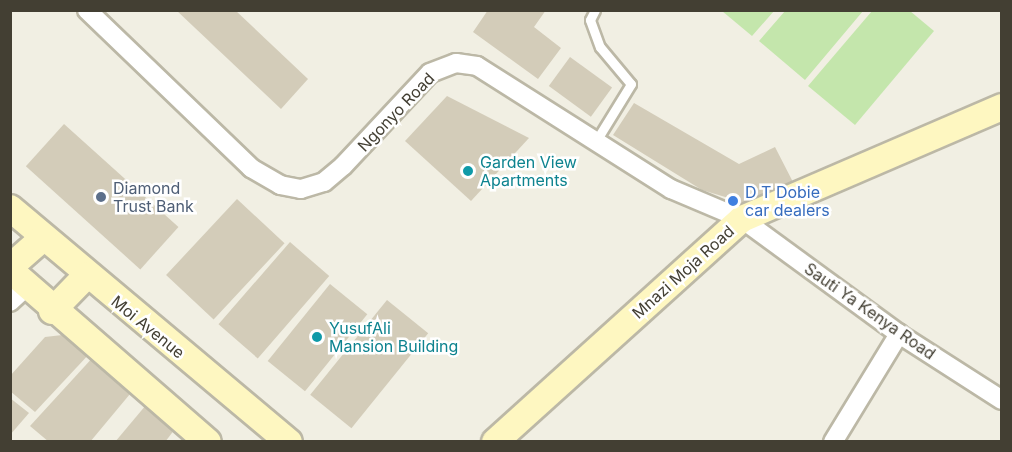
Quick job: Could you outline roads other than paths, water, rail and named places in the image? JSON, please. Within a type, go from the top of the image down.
[{"type":"main road","name":"Mnazi Moja Road","points":[[495,441],[742,219],[1002,107]]},
{"type":"main road","name":"Moi Avenue","points":[[10,208],[86,276],[290,441]]},
{"type":"main road","points":[[43,238],[15,281],[208,441]]},
{"type":"main road","points":[[52,311],[86,276]]},
{"type":"street","name":"Ngonyo Road","points":[[87,10],[251,168],[280,185],[301,189],[324,182],[429,73],[456,63],[477,66],[671,189],[742,219]]},
{"type":"street","name":"Sauti Ya Kenya Road","points":[[742,219],[899,334],[1002,400]]},
{"type":"street","points":[[833,441],[899,334]]},
{"type":"lane","points":[[594,10],[590,20],[600,47],[631,84],[596,141]]},
{"type":"place","name":"Garden View Apartments","points":[[468,171]]},
{"type":"place","name":"Diamond Trust Bank","points":[[101,197]]},
{"type":"place","name":"D T Dobie car dealers","points":[[733,201]]},
{"type":"place","name":"YusufAli Mansion Building","points":[[317,337]]}]
